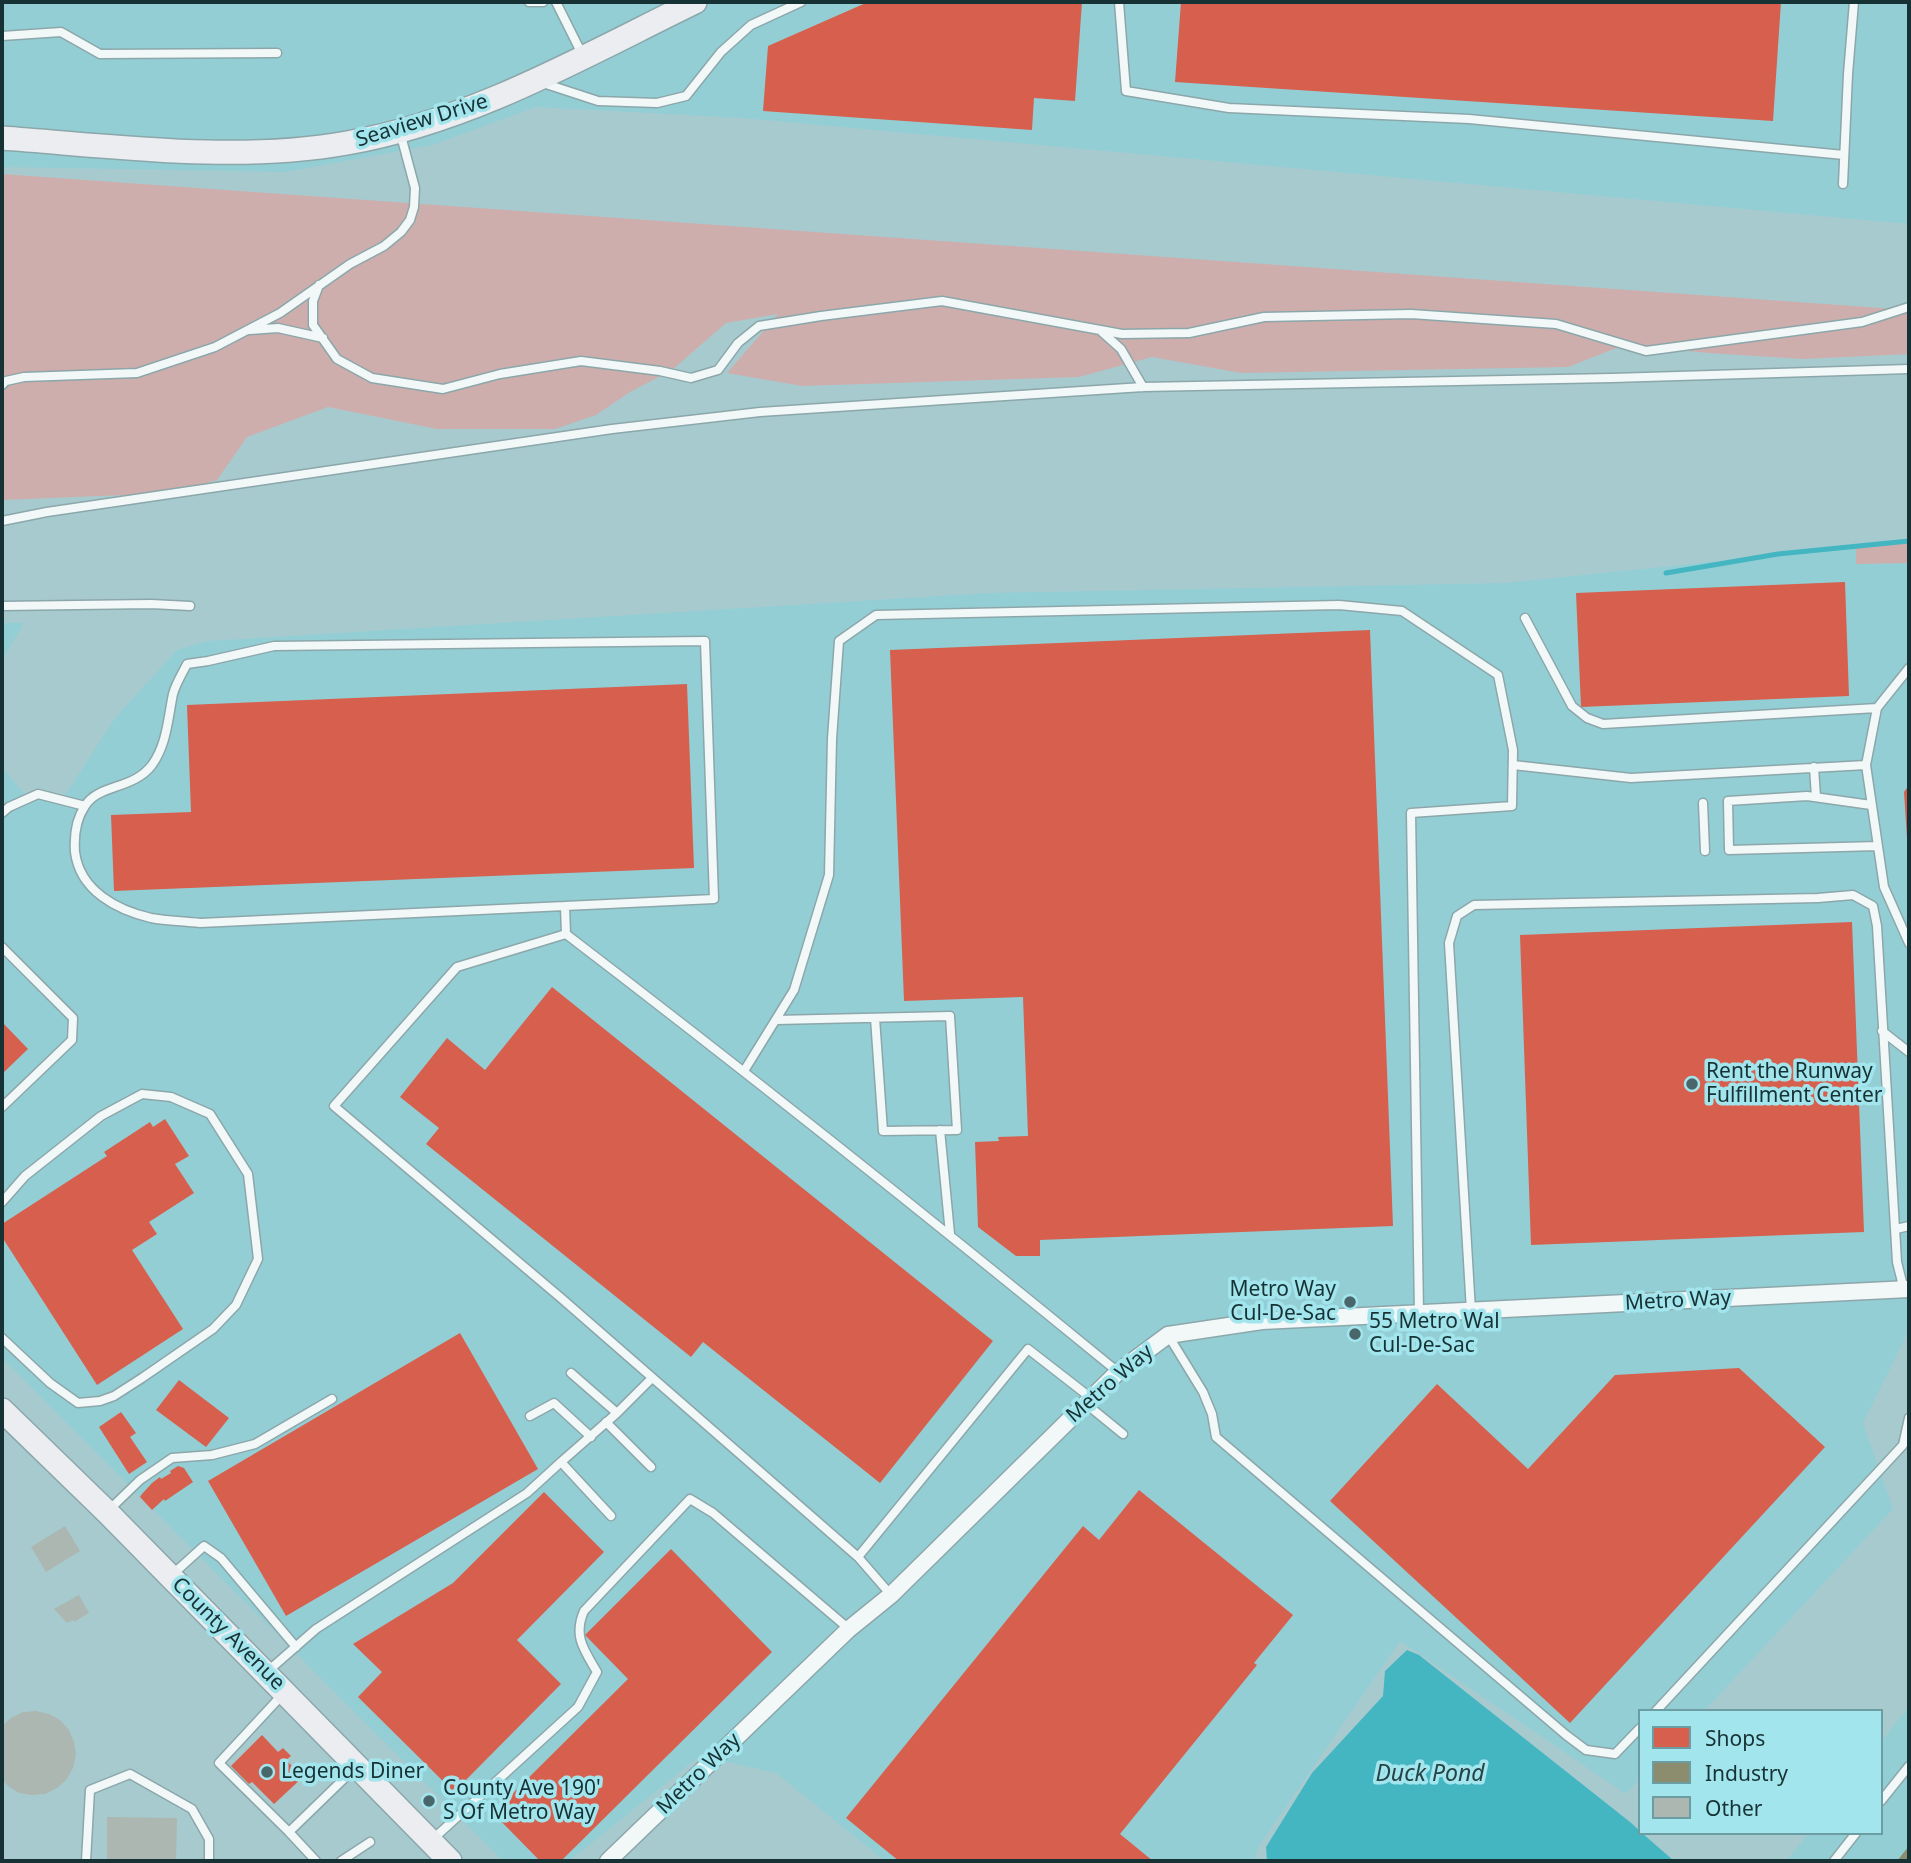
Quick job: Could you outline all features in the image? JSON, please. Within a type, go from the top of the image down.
[{"type":"main road","name":"Seaview Drive","points":[[2,138],[175,150],[261,152],[319,148],[400,132],[461,113],[537,81],[695,2]]},
{"type":"main road","name":"County Avenue","points":[[2,1410],[285,1692],[442,1855]]},
{"type":"street","name":"Metro Way","points":[[608,1861],[849,1629],[891,1595],[1118,1372],[1168,1335],[1262,1321],[1907,1289]]},
{"type":"lane","points":[[528,2],[543,2]]},
{"type":"lane","points":[[556,2],[583,57]]},
{"type":"lane","points":[[537,81],[598,101],[657,103],[686,96],[721,52],[751,25],[802,2]]},
{"type":"lane","points":[[1119,2],[1126,91],[1229,108],[1469,120],[1844,155]]},
{"type":"lane","points":[[1843,184],[1854,2]]},
{"type":"lane","points":[[2,36],[61,32],[100,54],[277,53]]},
{"type":"lane","points":[[2,385],[6,381],[24,377],[137,373],[215,348],[280,313],[350,264],[384,246],[401,232],[410,220],[415,188],[400,132]]},
{"type":"lane","points":[[319,285],[313,302],[313,325],[337,359],[372,378],[443,389],[500,374],[581,361],[691,378],[718,370],[738,343],[759,326],[942,301],[1122,334],[1189,333],[1264,317],[1411,314],[1556,324],[1646,351],[1862,322],[1909,307]]},
{"type":"lane","points":[[247,330],[278,328],[323,338]]},
{"type":"lane","points":[[1100,330],[1121,349],[1143,387]]},
{"type":"lane","points":[[2,522],[47,512],[626,427],[760,412],[1143,387],[1909,369]]},
{"type":"lane","points":[[744,1070],[794,990],[829,875],[832,740],[839,641],[876,615],[1339,605],[1402,611],[1498,675],[1513,750],[1512,806],[1411,813],[1419,1313]]},
{"type":"lane","points":[[2,606],[190,606]]},
{"type":"lane","points":[[1525,618],[1573,706],[1587,718],[1603,724],[1877,708]]},
{"type":"lane","points":[[705,642],[714,898],[565,906],[200,923],[151,918],[117,906],[96,892],[83,878],[76,862],[74,837],[85,806],[98,792],[134,780],[149,768],[161,751],[174,691],[187,664],[274,646],[705,642]]},
{"type":"lane","points":[[1909,668],[1877,708],[1866,765],[1884,887],[1909,943]]},
{"type":"lane","points":[[1513,765],[1631,778],[1866,765]]},
{"type":"lane","points":[[1814,767],[1816,797]]},
{"type":"lane","points":[[2,813],[38,794],[85,806]]},
{"type":"lane","points":[[1871,805],[1807,796],[1728,801],[1729,850],[1878,846]]},
{"type":"lane","points":[[1703,803],[1705,851]]},
{"type":"lane","points":[[1471,1311],[1449,943],[1457,916],[1474,905],[1853,895],[1873,906],[1877,926],[1897,1262],[1907,1289]]},
{"type":"lane","points":[[565,906],[566,934]]},
{"type":"lane","points":[[566,934],[744,1070],[1118,1372]]},
{"type":"lane","points":[[566,934],[457,967],[334,1106],[466,1216],[858,1558],[891,1595]]},
{"type":"lane","points":[[2,947],[72,1018],[72,1040],[2,1107]]},
{"type":"lane","points":[[776,1020],[950,1016],[957,1130],[883,1131],[875,1018]]},
{"type":"lane","points":[[1882,1031],[1909,1052]]},
{"type":"lane","points":[[2,1202],[26,1176],[101,1116],[142,1094],[171,1097],[209,1114],[248,1174],[258,1259],[236,1306],[213,1329],[114,1396],[100,1401],[78,1403],[50,1383],[2,1338]]},
{"type":"lane","points":[[940,1130],[950,1234]]},
{"type":"lane","points":[[1896,1228],[1909,1226]]},
{"type":"lane","points":[[1168,1335],[1203,1392],[1212,1414],[1216,1437],[1566,1735],[1586,1750],[1615,1754],[1638,1730]]},
{"type":"lane","points":[[858,1558],[1028,1349],[1123,1434]]},
{"type":"lane","points":[[571,1373],[617,1413]]},
{"type":"lane","points":[[266,1673],[316,1629],[527,1493],[591,1437],[652,1378]]},
{"type":"lane","points":[[107,1513],[139,1480],[172,1458],[212,1455],[255,1444],[332,1399]]},
{"type":"lane","points":[[530,1416],[555,1402],[591,1437]]},
{"type":"lane","points":[[1658,1709],[1903,1445],[1909,1418]]},
{"type":"lane","points":[[606,1422],[651,1467]]},
{"type":"lane","points":[[561,1462],[611,1516]]},
{"type":"lane","points":[[442,1855],[578,1707],[597,1672],[582,1647],[578,1625],[584,1611],[690,1499],[713,1513],[849,1629]]},
{"type":"lane","points":[[170,1576],[204,1545],[221,1558],[296,1647]]},
{"type":"lane","points":[[285,1692],[219,1763],[316,1861]]},
{"type":"lane","points":[[289,1832],[358,1766]]},
{"type":"lane","points":[[1883,1798],[1909,1766]]},
{"type":"lane","points":[[86,1861],[90,1790],[130,1774],[192,1809],[209,1839],[209,1861]]},
{"type":"lane","points":[[1835,1861],[1854,1835]]},
{"type":"lane","points":[[341,1861],[370,1842]]},
{"type":"shaded area","points":[[2,2],[1909,2],[1909,224],[742,118],[536,107],[432,145],[286,172],[2,167]]},
{"type":"shaded area","points":[[2,174],[1909,310],[1909,354],[1803,359],[1624,345],[1568,367],[1241,373],[1152,357],[1079,377],[802,386],[727,373],[778,314],[726,323],[672,370],[630,392],[596,415],[555,429],[437,429],[328,407],[247,437],[217,480],[174,493],[2,500]]},
{"type":"shaded area","points":[[1909,541],[1909,563],[1856,564],[1856,547]]},
{"type":"shaded area","points":[[1856,547],[1856,564],[1909,563],[1909,1330],[1863,1423],[1893,1509],[1706,1709],[1638,1709],[1638,1781],[1626,1794],[1400,1641],[1259,1846],[1254,1861],[885,1861],[776,1773],[700,1756],[569,1861],[503,1861],[2,1358],[2,767],[27,797],[62,800],[115,718],[177,650],[208,641],[988,593],[1505,583]]},
{"type":"shaded area","points":[[2,623],[24,623],[2,660]]},
{"type":"shaded area","points":[[1909,1706],[1909,1861],[1786,1861],[1807,1835],[1883,1835],[1883,1739]]},
{"type":"water","name":"Duck Pond","points":[[1407,1650],[1419,1655],[1630,1822],[1638,1829],[1638,1835],[1644,1835],[1674,1861],[1267,1861],[1266,1847],[1312,1773],[1383,1696],[1385,1671]]},
{"type":"building: Shops","points":[[868,2],[1082,2],[1075,101],[1034,98],[1032,130],[763,111],[768,46]]},
{"type":"building: Shops","points":[[1181,2],[1781,2],[1773,121],[1175,82]]},
{"type":"building: Shops","points":[[1845,582],[1849,696],[1581,707],[1576,593]]},
{"type":"building: Shops","points":[[1370,630],[1393,1226],[1040,1240],[1040,1256],[1016,1256],[978,1227],[975,1142],[999,1141],[998,1137],[1028,1136],[1023,997],[904,1001],[890,650]]},
{"type":"building: Shops","points":[[687,684],[694,868],[114,891],[111,815],[191,812],[187,705]]},
{"type":"building: Shops","points":[[1909,785],[1909,838],[1907,838],[1904,792]]},
{"type":"building: Shops","name":"Rent the Runway Fulfillment Center","points":[[1852,922],[1864,1232],[1531,1245],[1520,935]]},
{"type":"building: Shops","points":[[552,987],[993,1341],[880,1483],[703,1342],[691,1357],[426,1144],[439,1128],[400,1097],[447,1038],[485,1070]]},
{"type":"building: Shops","points":[[2,1022],[28,1049],[2,1074]]},
{"type":"building: Shops","points":[[165,1119],[189,1156],[175,1164],[194,1193],[149,1222],[157,1234],[132,1250],[183,1329],[97,1385],[2,1237],[2,1224],[107,1156],[104,1152],[150,1122],[153,1127]]},
{"type":"building: Shops","points":[[460,1333],[538,1469],[286,1616],[208,1481]]},
{"type":"building: Shops","points":[[1739,1368],[1825,1447],[1570,1723],[1330,1501],[1437,1384],[1528,1469],[1615,1375]]},
{"type":"building: Shops","points":[[179,1380],[229,1418],[206,1447],[156,1410]]},
{"type":"building: Shops","points":[[121,1412],[136,1433],[130,1437],[147,1462],[129,1474],[99,1427]]},
{"type":"building: Shops","points":[[178,1466],[184,1468],[193,1482],[165,1501],[164,1499],[152,1510],[140,1497],[152,1483]]},
{"type":"building: Shops","points":[[1139,1490],[1293,1615],[1254,1663],[1257,1665],[1120,1834],[1153,1861],[899,1861],[846,1818],[1083,1526],[1099,1540]]},
{"type":"building: Shops","points":[[544,1492],[604,1552],[517,1640],[561,1684],[454,1792],[358,1697],[382,1672],[353,1644],[453,1583]]},
{"type":"building: Shops","points":[[671,1549],[772,1652],[561,1861],[540,1861],[493,1813],[628,1679],[585,1635]]},
{"type":"building: Shops","name":"Legends Diner","points":[[262,1735],[278,1752],[283,1748],[291,1756],[286,1760],[303,1777],[274,1804],[231,1766]]},
{"type":"building: Industry","points":[[1909,1846],[1909,1861],[1897,1861]]},
{"type":"building: Other","points":[[65,1526],[80,1551],[46,1572],[31,1547]]},
{"type":"building: Other","points":[[79,1595],[89,1613],[67,1623],[54,1609]]},
{"type":"building: Other","points":[[36,1711],[60,1720],[69,1730],[76,1755],[67,1779],[45,1794],[32,1795],[19,1793],[2,1779],[2,1726],[23,1712]]},
{"type":"building: Other","points":[[107,1817],[177,1818],[176,1861],[107,1861]]},
{"type":"waterway","points":[[1666,573],[1778,554],[1909,541]]},
{"type":"place","name":"Rent the Runway Fulfillment Center","points":[[1692,1084]]},
{"type":"place","name":"Metro Way Cul-De-Sac","points":[[1350,1302]]},
{"type":"place","name":"55 Metro Wal Cul-De-Sac","points":[[1355,1334]]},
{"type":"place","name":"Legends Diner","points":[[267,1772]]},
{"type":"place","name":"County Ave 190' S Of Metro Way","points":[[429,1801]]}]
